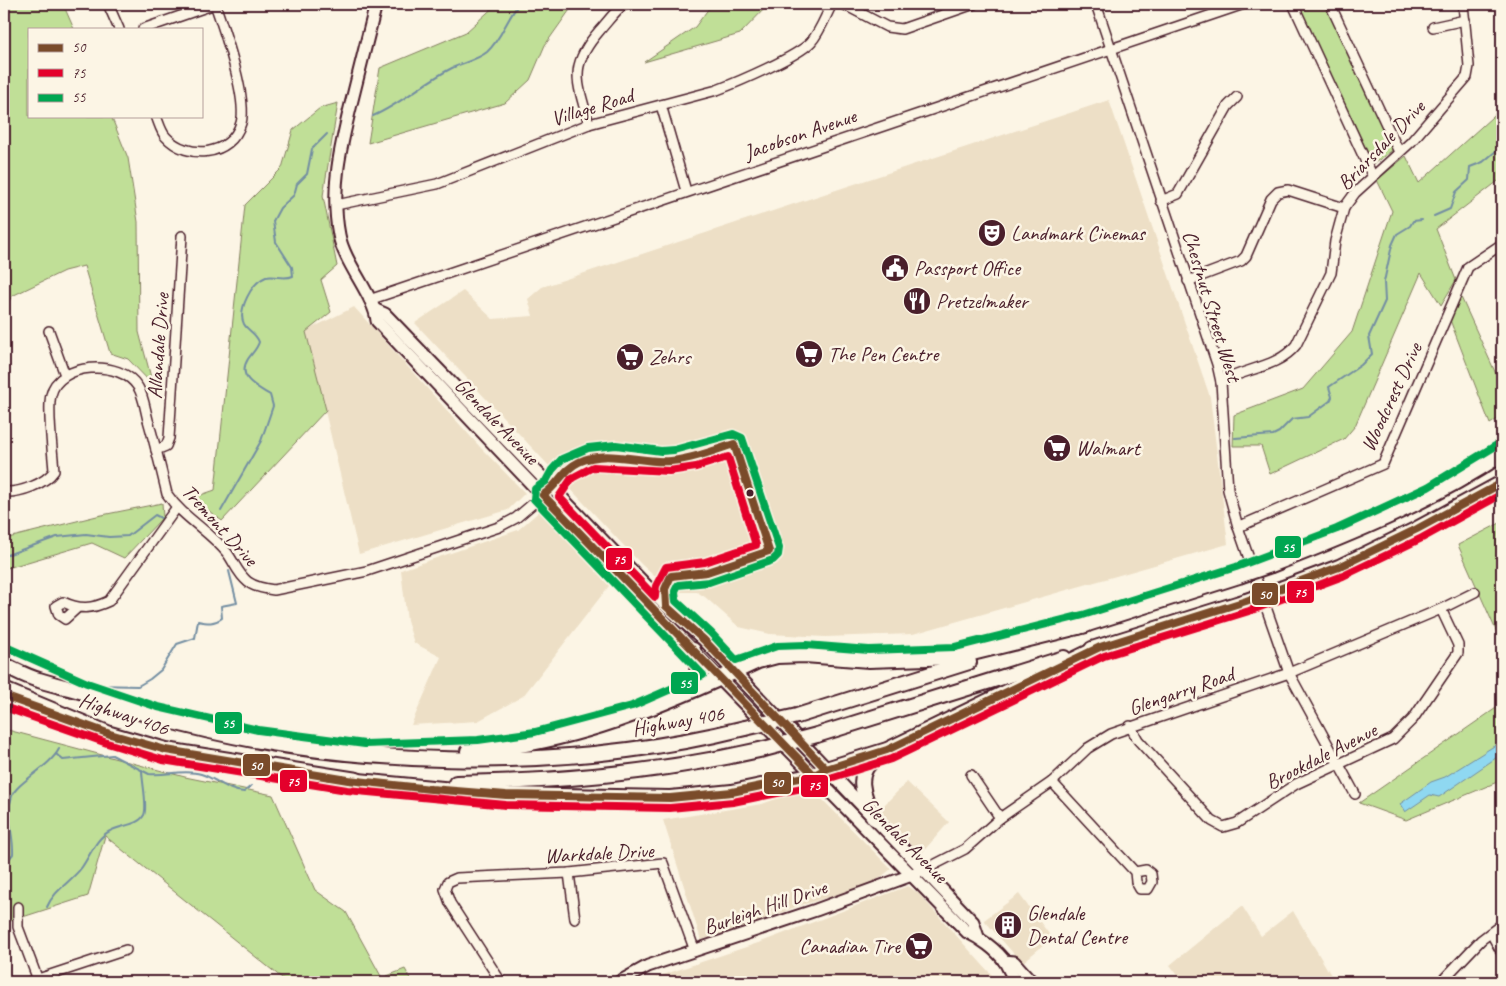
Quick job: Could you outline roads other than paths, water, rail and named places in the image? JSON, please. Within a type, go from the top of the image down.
[{"type":"highway","name":"Highway 406","points":[[4,665],[37,680],[83,692],[155,717],[246,738],[365,754],[468,760],[597,755],[691,742],[797,716],[1271,565],[1341,538],[1433,496],[1502,454]]},
{"type":"highway","name":"Highway 406","points":[[4,690],[110,734],[166,750],[348,780],[422,784],[556,779],[649,771],[712,761],[817,736],[1246,601],[1339,567],[1418,529],[1502,483]]},
{"type":"highway","points":[[365,754],[479,750],[537,742],[635,715],[727,675],[777,656],[805,655],[869,660],[956,657],[1086,625]]},
{"type":"highway","points":[[348,780],[506,795],[670,798],[732,792],[820,772],[887,750],[1100,647]]},
{"type":"highway","points":[[683,694],[694,686],[697,678],[693,650]]},
{"type":"highway","points":[[4,657],[83,692]]},
{"type":"highway","points":[[4,696],[110,734]]},
{"type":"highway","points":[[874,818],[861,788],[863,772],[874,759],[907,741]]},
{"type":"main road","name":"Glendale Avenue","points":[[376,4],[339,152],[334,190],[339,237],[353,272],[376,310],[385,314],[666,606],[704,640],[727,675]]},
{"type":"main road","name":"Glendale Avenue","points":[[376,310],[376,321],[412,361],[693,650],[727,675],[968,932],[978,938],[1004,961],[1009,973],[1017,982]]},
{"type":"main road","points":[[543,495],[554,488]]},
{"type":"main road","name":"Glendale Avenue","points":[[820,772],[874,818],[924,870],[973,922],[978,938]]},
{"type":"main road","name":"Burleigh Hill Drive","points":[[619,982],[648,966],[816,910],[924,870]]},
{"type":"main road","name":"Glendale Avenue","points":[[1004,961],[1014,962],[1032,982]]},
{"type":"street","points":[[108,4],[119,28]]},
{"type":"street","points":[[146,28],[215,4],[234,63],[241,107],[241,123],[229,142],[218,150],[208,152],[194,153],[177,147],[165,136],[157,118]]},
{"type":"street","points":[[588,124],[577,80],[577,67],[585,46],[624,4]]},
{"type":"street","name":"Village Road","points":[[336,205],[437,184],[588,124],[737,82],[801,49],[812,41],[832,4]]},
{"type":"street","points":[[843,4],[888,27],[902,28],[963,6],[974,4]]},
{"type":"street","name":"Chestnut Street West","points":[[1096,4],[1221,382],[1228,490],[1238,527],[1288,673],[1355,794]]},
{"type":"street","name":"Jacobson Avenue","points":[[369,300],[686,191],[1244,4]]},
{"type":"street","points":[[1293,4],[1372,175]]},
{"type":"street","points":[[1330,4],[1399,152]]},
{"type":"street","name":"Briarsdale Drive","points":[[1221,382],[1233,375],[1281,359],[1296,345],[1331,273],[1335,241],[1344,208],[1354,193],[1399,152],[1467,78],[1463,4]]},
{"type":"street","points":[[1433,26],[1465,20]]},
{"type":"street","points":[[1161,201],[1178,194],[1228,106],[1237,97]]},
{"type":"street","points":[[660,105],[686,191]]},
{"type":"street","points":[[1188,281],[1241,261],[1246,256],[1271,199],[1278,192],[1288,190],[1344,208]]},
{"type":"street","name":"Allandale Drive","points":[[156,450],[166,446],[169,438],[182,236]]},
{"type":"street","name":"Woodcrest Drive","points":[[1238,527],[1383,464],[1468,267],[1501,249]]},
{"type":"street","points":[[4,492],[40,483],[54,471],[50,396],[57,381],[66,375],[49,331]]},
{"type":"street","name":"Tremont Drive","points":[[66,375],[95,367],[110,368],[122,372],[131,379],[141,395],[167,494],[176,508],[213,538],[228,554],[239,574],[250,583],[274,590],[367,571],[499,527],[516,518],[543,495]]},
{"type":"street","points":[[76,609],[94,608],[109,601],[176,508]]},
{"type":"street","name":"Glengarry Road","points":[[924,870],[965,849],[1000,818],[1052,782],[1088,748],[1130,726],[1288,673],[1441,609],[1475,592]]},
{"type":"street","name":"Brookdale Avenue","points":[[1130,726],[1138,740],[1212,821],[1223,827],[1237,823],[1296,784],[1388,742],[1404,730],[1458,653],[1458,645],[1441,609]]},
{"type":"street","points":[[971,775],[1000,818]]},
{"type":"street","points":[[1052,782],[1135,872]]},
{"type":"street","name":"Warkdale Drive","points":[[501,982],[450,903],[445,889],[448,882],[457,878],[569,873],[663,864],[695,951]]},
{"type":"street","points":[[569,873],[574,919]]},
{"type":"street","points":[[18,907],[18,927],[33,981],[126,950]]},
{"type":"street","points":[[1446,980],[1457,964],[1502,924]]},
{"type":"street","points":[[1491,933],[1502,953]]},
{"type":"water","points":[[1502,741],[1502,753],[1493,760],[1439,797],[1430,795],[1405,812],[1400,804],[1431,782],[1445,777]]},
{"type":"waterway","points":[[373,116],[442,74],[487,52],[519,4]]},
{"type":"waterway","points":[[221,511],[261,441],[273,406],[270,395],[259,389],[246,377],[245,366],[259,342],[256,336],[244,324],[242,318],[244,304],[251,290],[266,277],[286,278],[293,276],[292,267],[276,242],[273,221],[280,208],[294,195],[297,184],[307,174],[312,149],[327,134]]},
{"type":"waterway","points":[[1434,216],[1450,209],[1456,192],[1469,180],[1470,167],[1483,162],[1502,146]]},
{"type":"waterway","points":[[1235,438],[1273,435],[1279,432],[1292,419],[1308,417],[1330,401],[1332,397],[1329,387],[1361,365],[1372,354],[1369,336],[1385,301],[1384,282],[1392,245],[1397,234],[1410,226],[1413,221],[1422,220]]},
{"type":"waterway","points":[[4,556],[57,537],[86,534],[109,537],[128,536],[155,515],[161,518]]},
{"type":"waterway","points":[[56,671],[65,672],[95,685],[138,686],[161,670],[177,644],[195,638],[198,621],[214,622],[222,618],[221,606],[237,603],[229,571]]},
{"type":"waterway","points":[[4,865],[13,854],[9,811],[12,796],[20,785],[49,762],[59,749]]},
{"type":"waterway","points":[[56,754],[63,760],[112,755],[149,774],[181,772],[201,774],[227,787],[244,792],[251,786]]},
{"type":"waterway","points":[[47,907],[54,896],[82,867],[94,847],[105,834],[138,821],[144,815],[145,800],[142,770]]},
{"type":"place","name":"Landmark Cinemas","points":[[992,233]]},
{"type":"place","name":"Passport Office","points":[[895,268]]},
{"type":"place","name":"Pretzelmaker","points":[[917,301]]},
{"type":"place","name":"The Pen Centre","points":[[809,354]]},
{"type":"place","name":"Zehrs","points":[[630,357]]},
{"type":"place","name":"Walmart","points":[[1057,448]]},
{"type":"place","name":"Glendale Dental Centre","points":[[1008,925]]},
{"type":"place","name":"Canadian Tire","points":[[919,946]]}]
